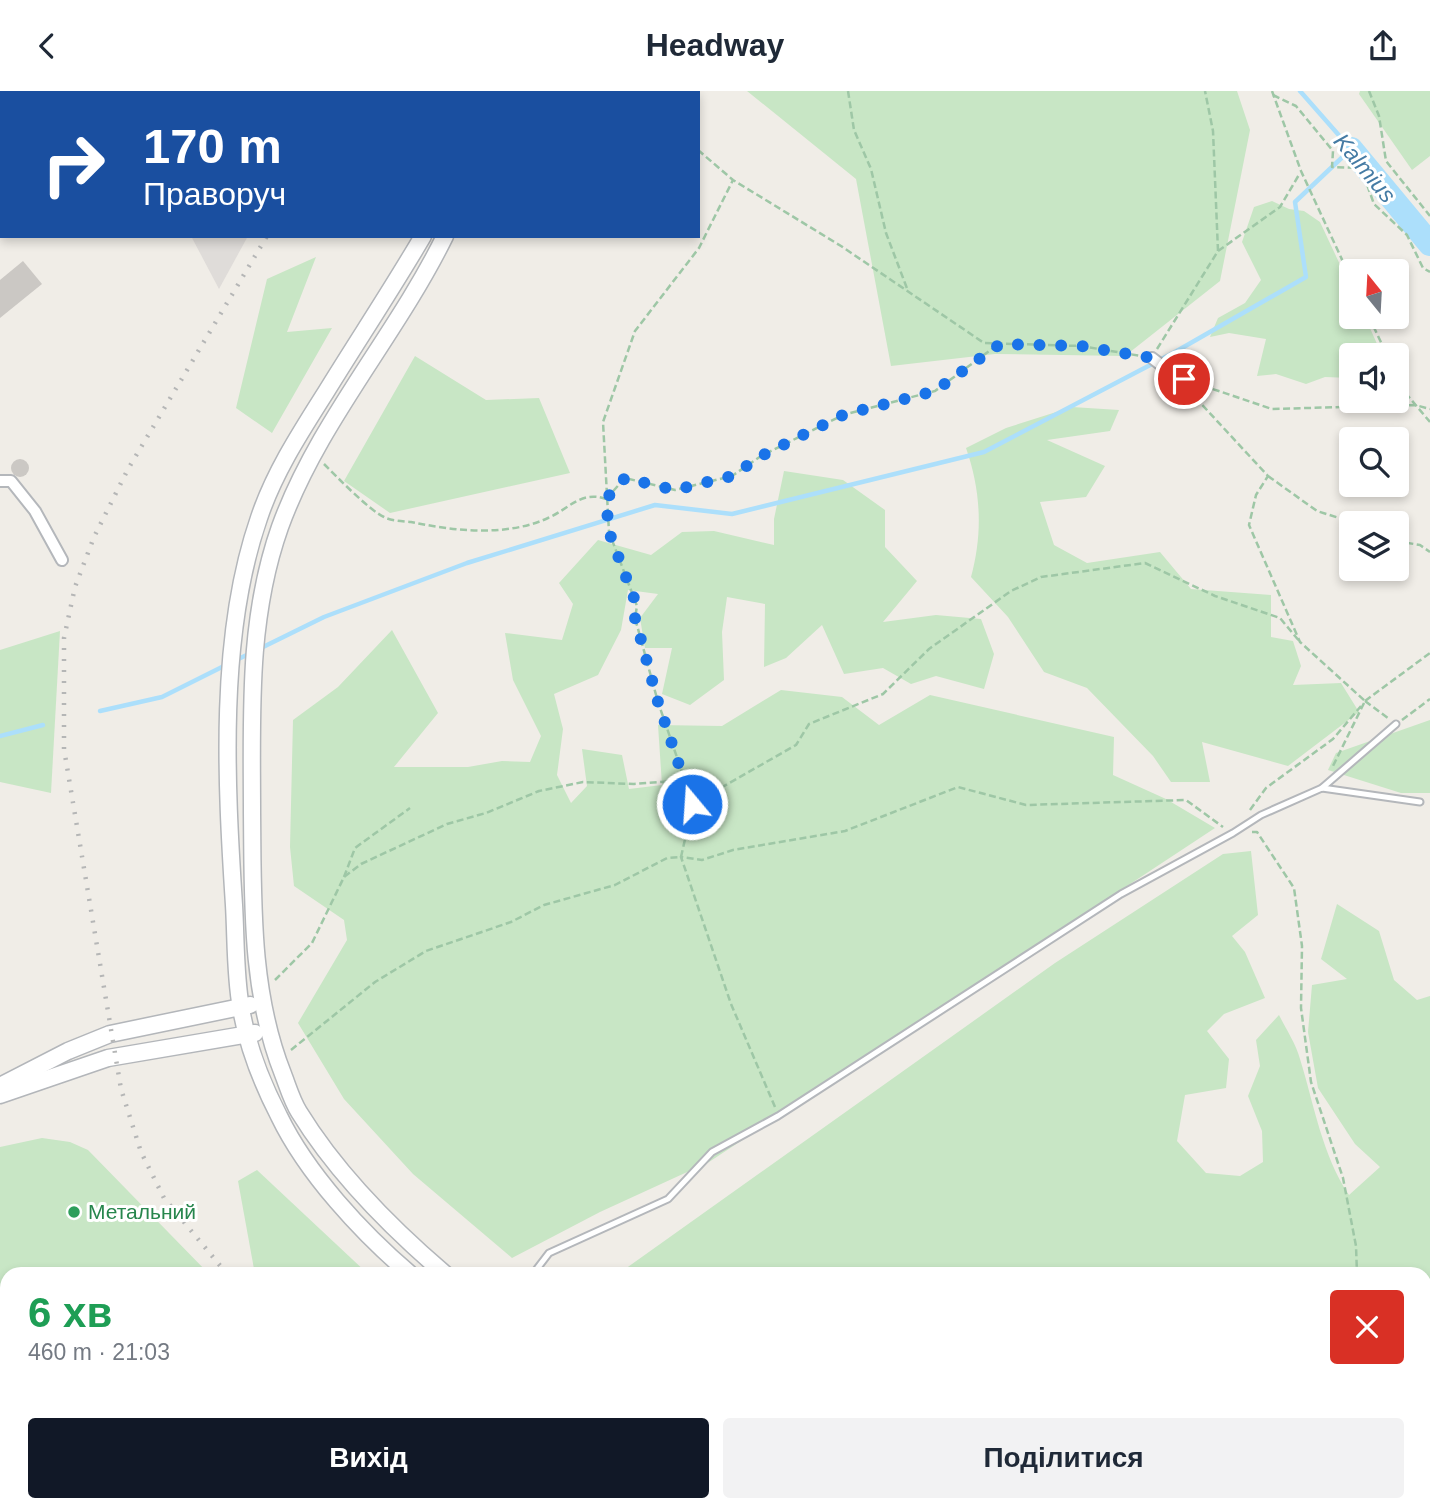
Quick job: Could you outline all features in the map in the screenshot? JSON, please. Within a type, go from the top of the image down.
[{"type":"main road","points":[[403,1267],[372,1239],[306,1159],[279,1118],[247,1035],[241,1007],[231,864],[230,662],[234,614],[249,549],[278,471],[422,238]]},
{"type":"main road","points":[[437,1267],[396,1232],[358,1189],[298,1111],[278,1062],[263,1002],[254,947],[251,665],[264,578],[281,526],[301,479],[444,238]]},
{"type":"main road","points":[[0,1086],[68,1051],[110,1034],[263,1002]]},
{"type":"main road","points":[[0,1095],[108,1059],[269,1030]]},
{"type":"street","points":[[1152,358],[1174,375]]},
{"type":"street","points":[[0,481],[11,481],[35,511],[62,560]]},
{"type":"lane","points":[[538,1267],[549,1253],[570,1241],[668,1199],[712,1152],[778,1116],[1121,894],[1233,834],[1261,815],[1322,788],[1396,724]]},
{"type":"lane","points":[[1322,788],[1420,802]]},
{"type":"path","points":[[848,91],[854,130],[871,169],[886,233],[909,294]]},
{"type":"path","points":[[1205,91],[1213,131],[1218,251]]},
{"type":"path","points":[[1369,91],[1379,116],[1386,161],[1430,216]]},
{"type":"path","points":[[1273,93],[1301,171],[1342,259]]},
{"type":"path","points":[[1273,93],[1296,106],[1326,142],[1333,151],[1332,167],[1361,168],[1374,204],[1406,235],[1423,268],[1430,272]]},
{"type":"path","points":[[700,152],[733,180],[841,246],[984,343],[1081,346],[1152,358],[1218,251],[1280,207],[1301,171]]},
{"type":"path","points":[[733,180],[699,248],[635,331],[603,422],[606,499],[609,532],[637,606],[635,618],[658,702],[692,804],[681,857],[731,1004],[778,1116]]},
{"type":"path","points":[[606,499],[625,478],[675,490],[732,476],[761,456],[843,415],[935,391],[1000,344]]},
{"type":"path","points":[[1174,375],[1228,396],[1272,409],[1415,405],[1430,409]]},
{"type":"path","points":[[1174,375],[1268,476],[1317,511],[1339,518]]},
{"type":"path","points":[[1409,395],[1430,422]]},
{"type":"path","points":[[322,462],[384,517],[429,526],[491,531],[526,526],[550,518],[584,497],[595,495],[606,499]]},
{"type":"path","points":[[1268,476],[1256,495],[1250,525],[1300,642]]},
{"type":"path","points":[[1409,543],[1420,545],[1430,552]]},
{"type":"path","points":[[692,804],[796,745],[809,724],[883,694],[929,649],[1011,591],[1041,577],[1145,563],[1215,596],[1280,618],[1300,642],[1365,701],[1396,724],[1430,699]]},
{"type":"path","points":[[1233,834],[1266,787],[1333,739],[1365,701],[1430,653]]},
{"type":"path","points":[[1322,788],[1365,701]]},
{"type":"path","points":[[344,877],[361,864],[447,824],[486,813],[539,791],[583,782],[634,784],[685,780],[716,790]]},
{"type":"path","points":[[278,1062],[299,1042],[376,982],[426,951],[511,922],[544,905],[615,885],[667,858],[702,860],[733,850],[845,831],[958,787],[1026,805],[1186,800],[1233,834],[1257,832],[1294,888],[1302,946],[1301,1008],[1311,1082],[1343,1178],[1356,1246],[1357,1267]]},
{"type":"path","points":[[263,1002],[279,974],[312,943],[355,848],[410,808]]},
{"type":"shaded area","points":[[192,238],[247,238],[219,289]]},
{"type":"green space","points":[[747,91],[1237,91],[1250,130],[1220,281],[1125,356],[995,354],[891,366],[856,179]]},
{"type":"green space","points":[[1360,91],[1430,91],[1430,156],[1412,170],[1359,94]]},
{"type":"green space","points":[[1272,201],[1289,209],[1304,211],[1320,222],[1339,262],[1339,329],[1370,329],[1377,343],[1339,343],[1339,378],[1325,377],[1306,384],[1276,374],[1257,376],[1266,339],[1229,333],[1210,337],[1218,318],[1245,303],[1261,280],[1242,242],[1254,207]]},
{"type":"green space","points":[[316,257],[287,332],[332,328],[272,433],[236,408],[267,279]]},
{"type":"green space","points":[[415,356],[486,400],[539,398],[570,473],[390,513],[344,481]]},
{"type":"green space","points":[[1072,407],[1119,410],[1110,431],[1047,440],[1105,466],[1086,497],[1040,502],[1054,545],[1087,563],[1160,552],[1191,589],[1271,595],[1271,637],[1293,641],[1301,666],[1293,685],[1341,683],[1359,712],[1288,766],[1202,742],[1210,782],[1171,782],[1153,756],[1087,688],[1044,672],[1008,617],[971,577],[979,512],[975,480],[966,448],[1006,428]]},
{"type":"green space","points":[[784,471],[843,480],[885,510],[885,547],[917,581],[883,622],[936,615],[981,619],[994,654],[984,689],[936,676],[911,684],[883,668],[844,674],[822,625],[786,658],[764,667],[765,604],[727,597],[722,632],[724,680],[690,705],[662,694],[672,648],[645,648],[640,618],[658,594],[628,590],[621,630],[598,675],[554,694],[563,729],[557,775],[571,803],[587,786],[582,749],[622,755],[629,789],[662,785],[658,725],[722,726],[781,690],[842,697],[879,725],[930,695],[1114,737],[1113,775],[1166,799],[1215,828],[709,1162],[600,1212],[512,1258],[413,1174],[344,1099],[298,1023],[347,940],[344,920],[294,886],[290,847],[293,720],[338,687],[392,630],[438,713],[394,767],[468,767],[502,761],[530,762],[541,736],[513,680],[505,633],[562,640],[573,604],[559,583],[598,540],[651,555],[682,532],[714,531],[774,545],[774,519]]},
{"type":"green space","points":[[60,631],[51,793],[0,782],[0,650]]},
{"type":"green space","points":[[1430,720],[1430,793],[1401,793],[1328,770],[1336,753]]},
{"type":"green space","points":[[1251,851],[1258,915],[1232,936],[1245,952],[1265,998],[1224,1014],[1207,1031],[1229,1059],[1226,1088],[1185,1095],[1177,1141],[1206,1173],[1240,1176],[1263,1162],[1262,1131],[1248,1096],[1260,1066],[1256,1040],[1279,1015],[1298,1053],[1325,1146],[1349,1195],[1380,1167],[1355,1144],[1318,1088],[1308,1032],[1312,985],[1347,979],[1321,959],[1337,904],[1379,931],[1394,980],[1417,1000],[1430,996],[1430,1267],[628,1267],[1055,963],[1223,854]]},
{"type":"green space","name":"Метальний","points":[[42,1138],[70,1142],[88,1150],[202,1267],[0,1267],[0,1147]]},
{"type":"green space","points":[[257,1170],[361,1267],[254,1267],[238,1181]]},
{"type":"building","points":[[23,261],[42,284],[0,318],[0,280]]},
{"type":"building","points":[[20,459],[26,462],[29,468],[26,474],[20,477],[14,474],[11,468],[14,462]]},
{"type":"waterway","points":[[259,649],[324,617],[467,563],[655,505],[732,514],[984,452],[1175,352],[1306,277],[1295,202],[1351,149],[1300,91]]},
{"type":"waterway","name":"Kalmius","points":[[1351,149],[1430,244]]},
{"type":"waterway","points":[[234,661],[251,653]]},
{"type":"waterway","points":[[100,711],[162,697],[226,665]]},
{"type":"waterway","points":[[0,736],[43,725]]},
{"type":"railway","points":[[221,1267],[164,1198],[141,1152],[121,1089],[64,749],[64,638],[75,587],[94,537],[128,469],[266,238]]},
{"type":"place","name":"Метальний","points":[[74,1212]]},
{"type":"route","points":[[692,804],[658,702],[635,618],[637,606],[609,532],[606,499],[625,478],[675,490],[732,476],[761,456],[843,415],[935,391],[1000,344],[1081,346],[1152,358],[1174,375],[1184,379]]}]
